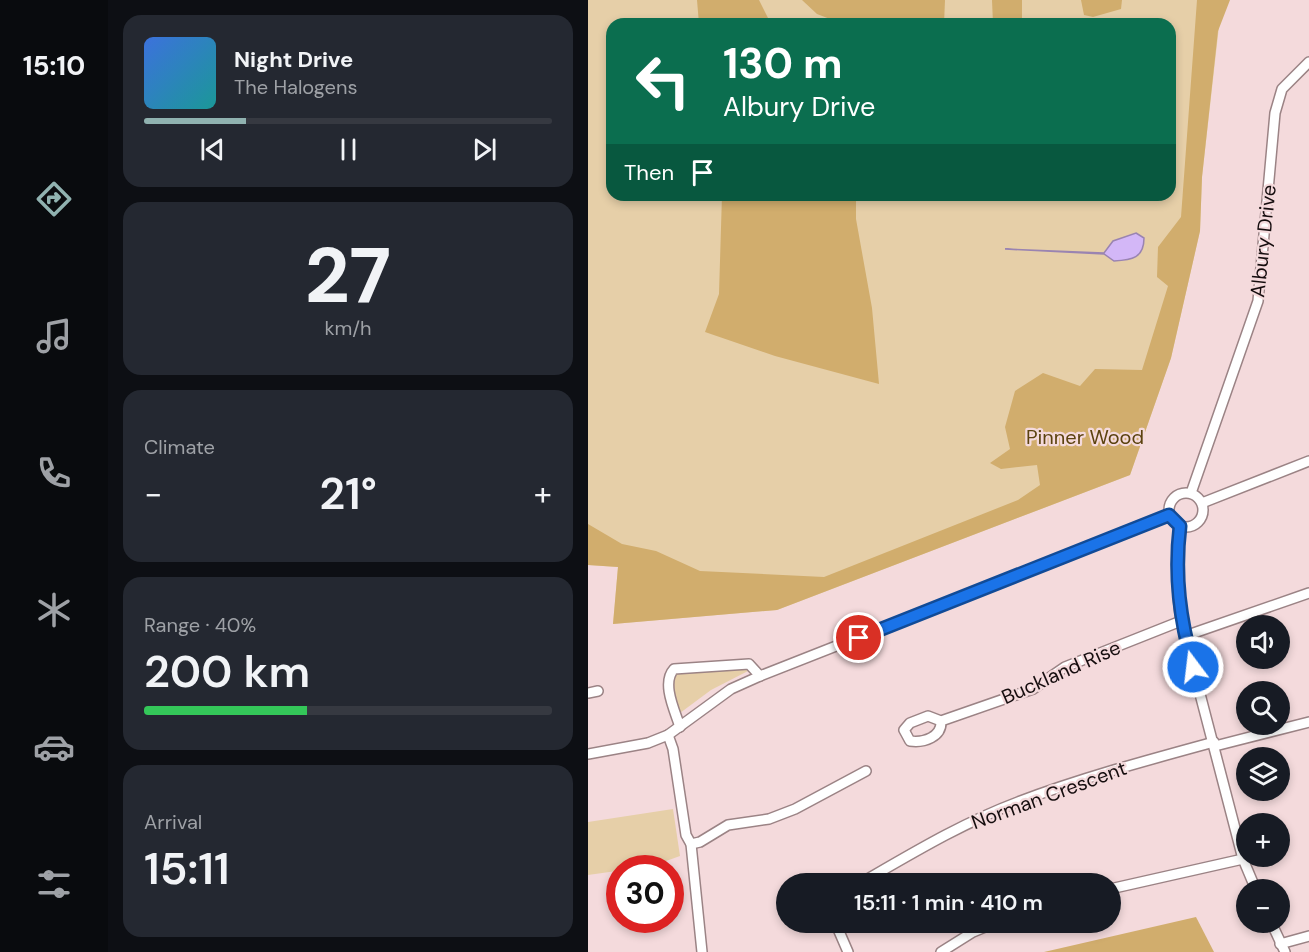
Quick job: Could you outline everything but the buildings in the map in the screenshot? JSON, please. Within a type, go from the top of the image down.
[{"type":"street","name":"Albury Drive","points":[[1191,493],[1258,301],[1275,113],[1282,89],[1309,62]]},
{"type":"street","points":[[1202,503],[1309,461]]},
{"type":"street","points":[[1169,515],[1172,500],[1180,494],[1191,493],[1202,503]]},
{"type":"street","points":[[1169,515],[1180,526],[1191,526],[1200,520],[1202,503]]},
{"type":"street","points":[[588,754],[648,743],[668,735],[731,689],[760,676],[1169,515]]},
{"type":"street","points":[[1180,526],[1176,568],[1181,621],[1236,831]]},
{"type":"street","points":[[1185,636],[1309,593]]},
{"type":"street","name":"Buckland Rise","points":[[941,721],[1033,689],[1065,667],[1181,621]]},
{"type":"street","points":[[680,727],[668,685],[670,674],[674,669],[749,664],[760,676]]},
{"type":"street","name":"Norman Crescent","points":[[878,873],[940,837],[1017,802],[1144,761],[1309,722]]},
{"type":"street","points":[[668,735],[673,748],[686,835],[691,844],[702,952]]},
{"type":"street","points":[[691,844],[700,842],[728,825],[769,819],[795,810],[866,771]]},
{"type":"street","points":[[1121,887],[1236,861]]},
{"type":"street","points":[[840,933],[848,952]]},
{"type":"street","points":[[941,952],[971,933]]},
{"type":"street","points":[[1276,933],[1283,948],[1309,936]]},
{"type":"green space","points":[[588,0],[1222,0],[1202,177],[1200,231],[1171,358],[1130,475],[777,610],[613,624],[618,567],[588,565]]},
{"type":"green space","points":[[697,0],[759,0],[768,18],[698,18]]},
{"type":"green space","points":[[802,0],[945,0],[944,18],[827,18],[817,14]]},
{"type":"green space","points":[[992,0],[1022,0],[1022,18],[993,18]]},
{"type":"green space","points":[[1081,0],[1122,0],[1121,9],[1093,17],[1084,15]]},
{"type":"green space","name":"Pinner Wood","points":[[1197,0],[1230,0],[1218,31],[1202,177],[1200,231],[1171,358],[1130,475],[777,610],[613,624],[618,567],[588,565],[588,524],[622,544],[656,551],[700,571],[824,577],[1018,500],[1040,485],[1037,465],[1001,469],[990,463],[1010,449],[1005,427],[1015,391],[1043,373],[1080,386],[1095,369],[1142,370],[1168,286],[1157,277],[1158,247],[1181,217]]},
{"type":"green space","points":[[722,201],[856,201],[856,219],[872,308],[879,384],[775,356],[705,332],[719,294]]},
{"type":"green space","points":[[747,668],[748,671],[711,690],[680,713],[670,683],[672,675],[678,672]]},
{"type":"green space","points":[[673,809],[680,855],[606,855],[606,872],[588,875],[588,822]]},
{"type":"green space","points":[[1196,917],[1214,952],[1044,952]]},
{"type":"shaded area","points":[[1136,233],[1144,238],[1142,250],[1136,257],[1120,261],[1114,261],[1104,254],[1005,249],[1104,253],[1113,241]]},
{"type":"route","points":[[859,638],[1169,515],[1180,526],[1176,557],[1176,590],[1181,621],[1193,667]]}]
